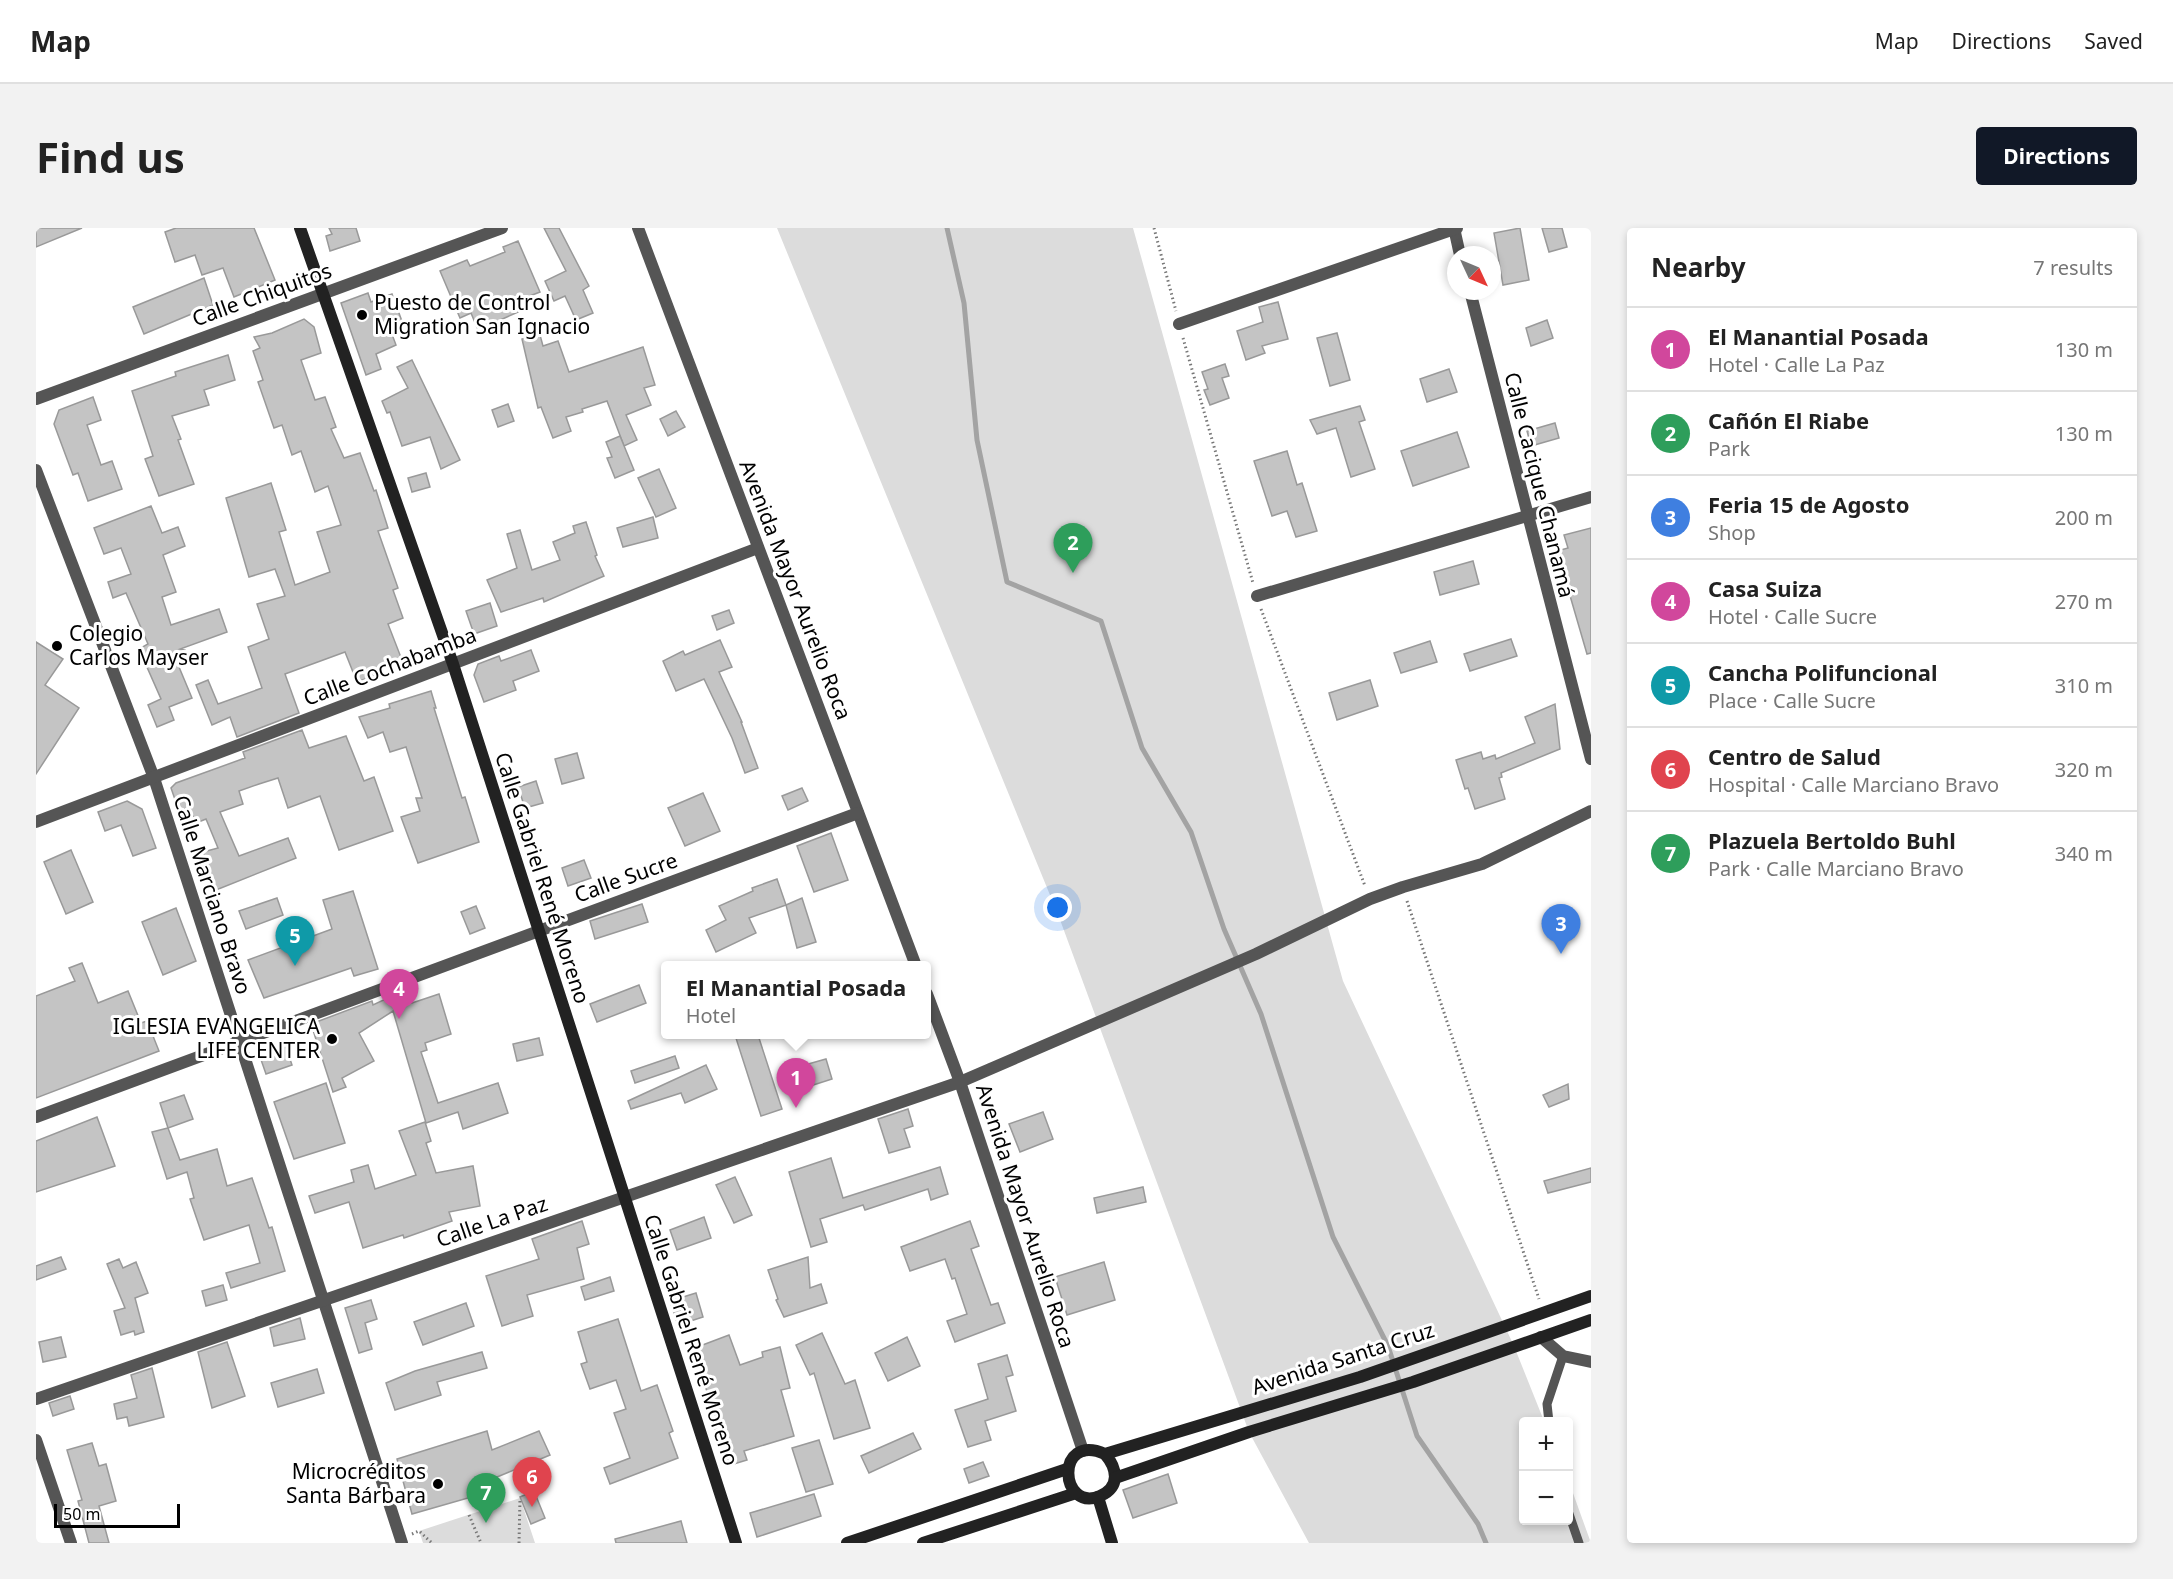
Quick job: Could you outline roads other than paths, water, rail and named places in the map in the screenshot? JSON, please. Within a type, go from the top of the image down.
[{"type":"main road","name":"Calle Gabriel René Moreno","points":[[300,228],[453,664],[736,1543]]},
{"type":"main road","name":"Avenida Santa Cruz","points":[[1083,1451],[1096,1450],[1105,1454],[1360,1377],[1591,1296]]},
{"type":"main road","name":"Avenida Santa Cruz","points":[[1098,1497],[1110,1489],[1115,1478],[1250,1432],[1413,1382],[1591,1320]]},
{"type":"main road","points":[[1083,1451],[1073,1457],[1067,1469],[1068,1480],[1076,1493],[1085,1498],[1098,1497],[1112,1543]]},
{"type":"main road","points":[[1105,1454],[1114,1464],[1115,1478]]},
{"type":"main road","points":[[847,1543],[1067,1469]]},
{"type":"main road","points":[[923,1543],[1076,1493]]},
{"type":"street","name":"Calle Chiquitos","points":[[36,399],[502,228]]},
{"type":"street","name":"Avenida Mayor Aurelio Roca","points":[[638,228],[914,961]]},
{"type":"street","points":[[1179,324],[1455,228],[1458,246]]},
{"type":"street","name":"Calle Cacique Chanamá","points":[[1472,300],[1526,516],[1591,759]]},
{"type":"street","name":"Calle Marciano Bravo","points":[[36,470],[154,778],[402,1540]]},
{"type":"street","points":[[1257,596],[1591,497]]},
{"type":"street","name":"Calle Cochabamba","points":[[36,822],[758,548]]},
{"type":"street","name":"Calle La Paz","points":[[36,1399],[960,1082],[1256,954],[1370,899],[1482,864],[1591,811]]},
{"type":"street","name":"Calle Sucre","points":[[36,1118],[858,813]]},
{"type":"street","name":"Avenida Mayor Aurelio Roca","points":[[931,1005],[960,1082],[1083,1451]]},
{"type":"street","points":[[1541,1337],[1563,1356],[1591,1362]]},
{"type":"street","points":[[36,1440],[71,1543]]},
{"type":"lane","points":[[1548,1417],[1547,1404],[1563,1356]]},
{"type":"lane","points":[[1573,1524],[1579,1543]]},
{"type":"waterway","points":[[947,228],[964,303],[977,440],[1007,582],[1101,621],[1142,748],[1191,832],[1224,929],[1261,1014],[1333,1237],[1388,1346],[1417,1436],[1478,1524],[1486,1543]]},
{"type":"place","name":"Puesto de Control Migration San Ignacio","points":[[362,315]]},
{"type":"place","name":"Cañón El Riabe","points":[[1073,573]]},
{"type":"place","name":"Colegio Carlos Mayser","points":[[57,646]]},
{"type":"place","name":"Feria 15 de Agosto","points":[[1561,954]]},
{"type":"place","name":"Cancha Polifuncional","points":[[295,966]]},
{"type":"place","name":"Casa Suiza","points":[[399,1019]]},
{"type":"place","name":"IGLESIA EVANGELICA LIFE CENTER","points":[[332,1039]]},
{"type":"place","name":"El Manantial Posada","points":[[796,1108]]},
{"type":"place","name":"Microcréditos Santa Bárbara","points":[[438,1484]]},
{"type":"place","name":"Centro de Salud","points":[[532,1507]]},
{"type":"place","name":"Plazuela Bertoldo Buhl","points":[[486,1523]]}]
